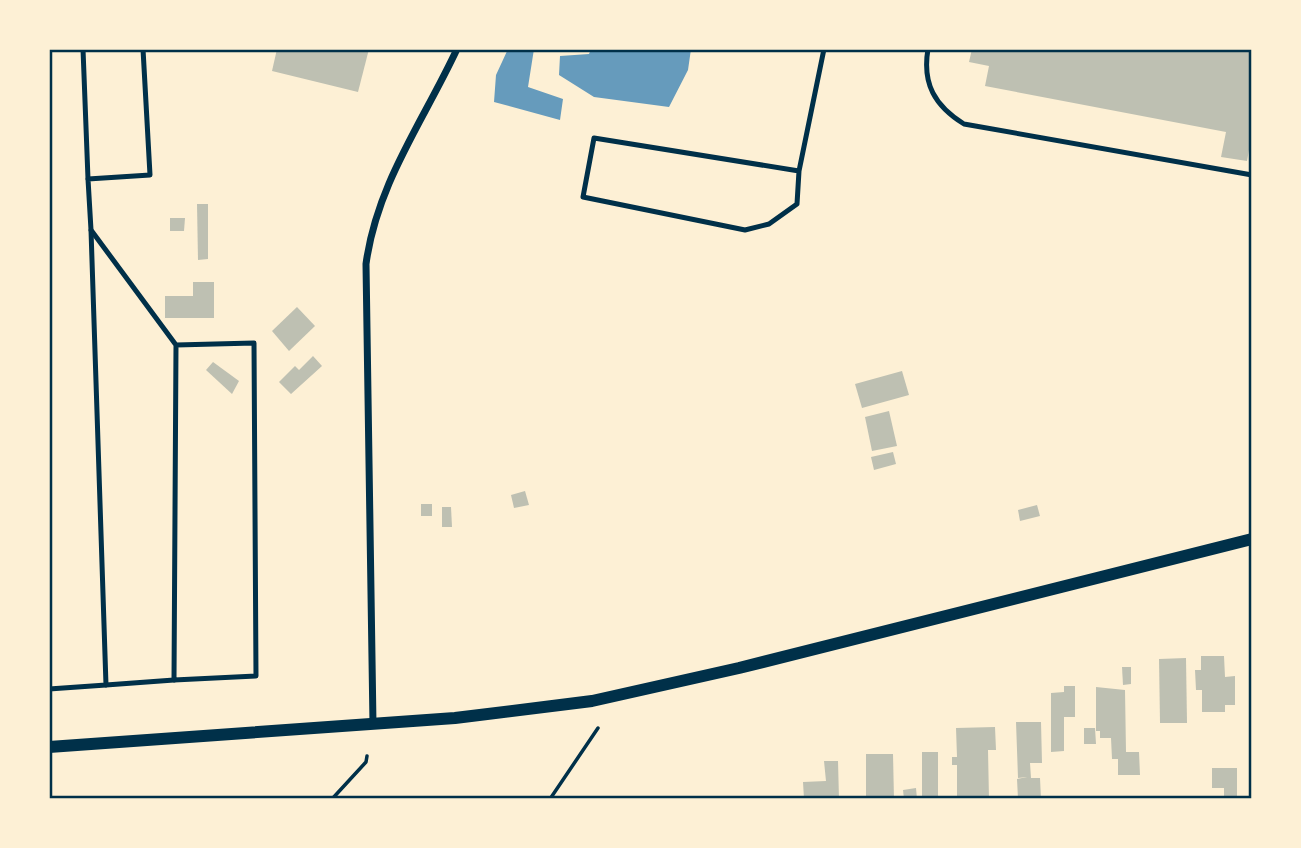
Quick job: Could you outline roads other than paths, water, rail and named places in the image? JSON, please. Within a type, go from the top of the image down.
[{"type":"street","points":[[373,724],[366,264],[373,224],[387,184],[457,49]]},
{"type":"street","points":[[49,747],[373,724],[523,710],[654,688],[1252,540]]},
{"type":"lane","points":[[83,49],[106,685]]},
{"type":"lane","points":[[88,179],[150,175],[143,49]]},
{"type":"lane","points":[[799,171],[594,138],[583,197],[745,230],[769,224],[797,204],[799,171],[824,49]]},
{"type":"lane","points":[[928,49],[926,64],[930,89],[944,111],[964,124],[1252,175]]},
{"type":"lane","points":[[91,230],[176,345],[174,680]]},
{"type":"lane","points":[[49,689],[256,676],[254,343],[176,345]]},
{"type":"water","points":[[508,49],[534,49],[528,87],[563,99],[560,120],[494,102],[496,75]]},
{"type":"water","points":[[591,49],[691,49],[688,70],[669,107],[594,97],[559,75],[560,56],[589,54]]}]
